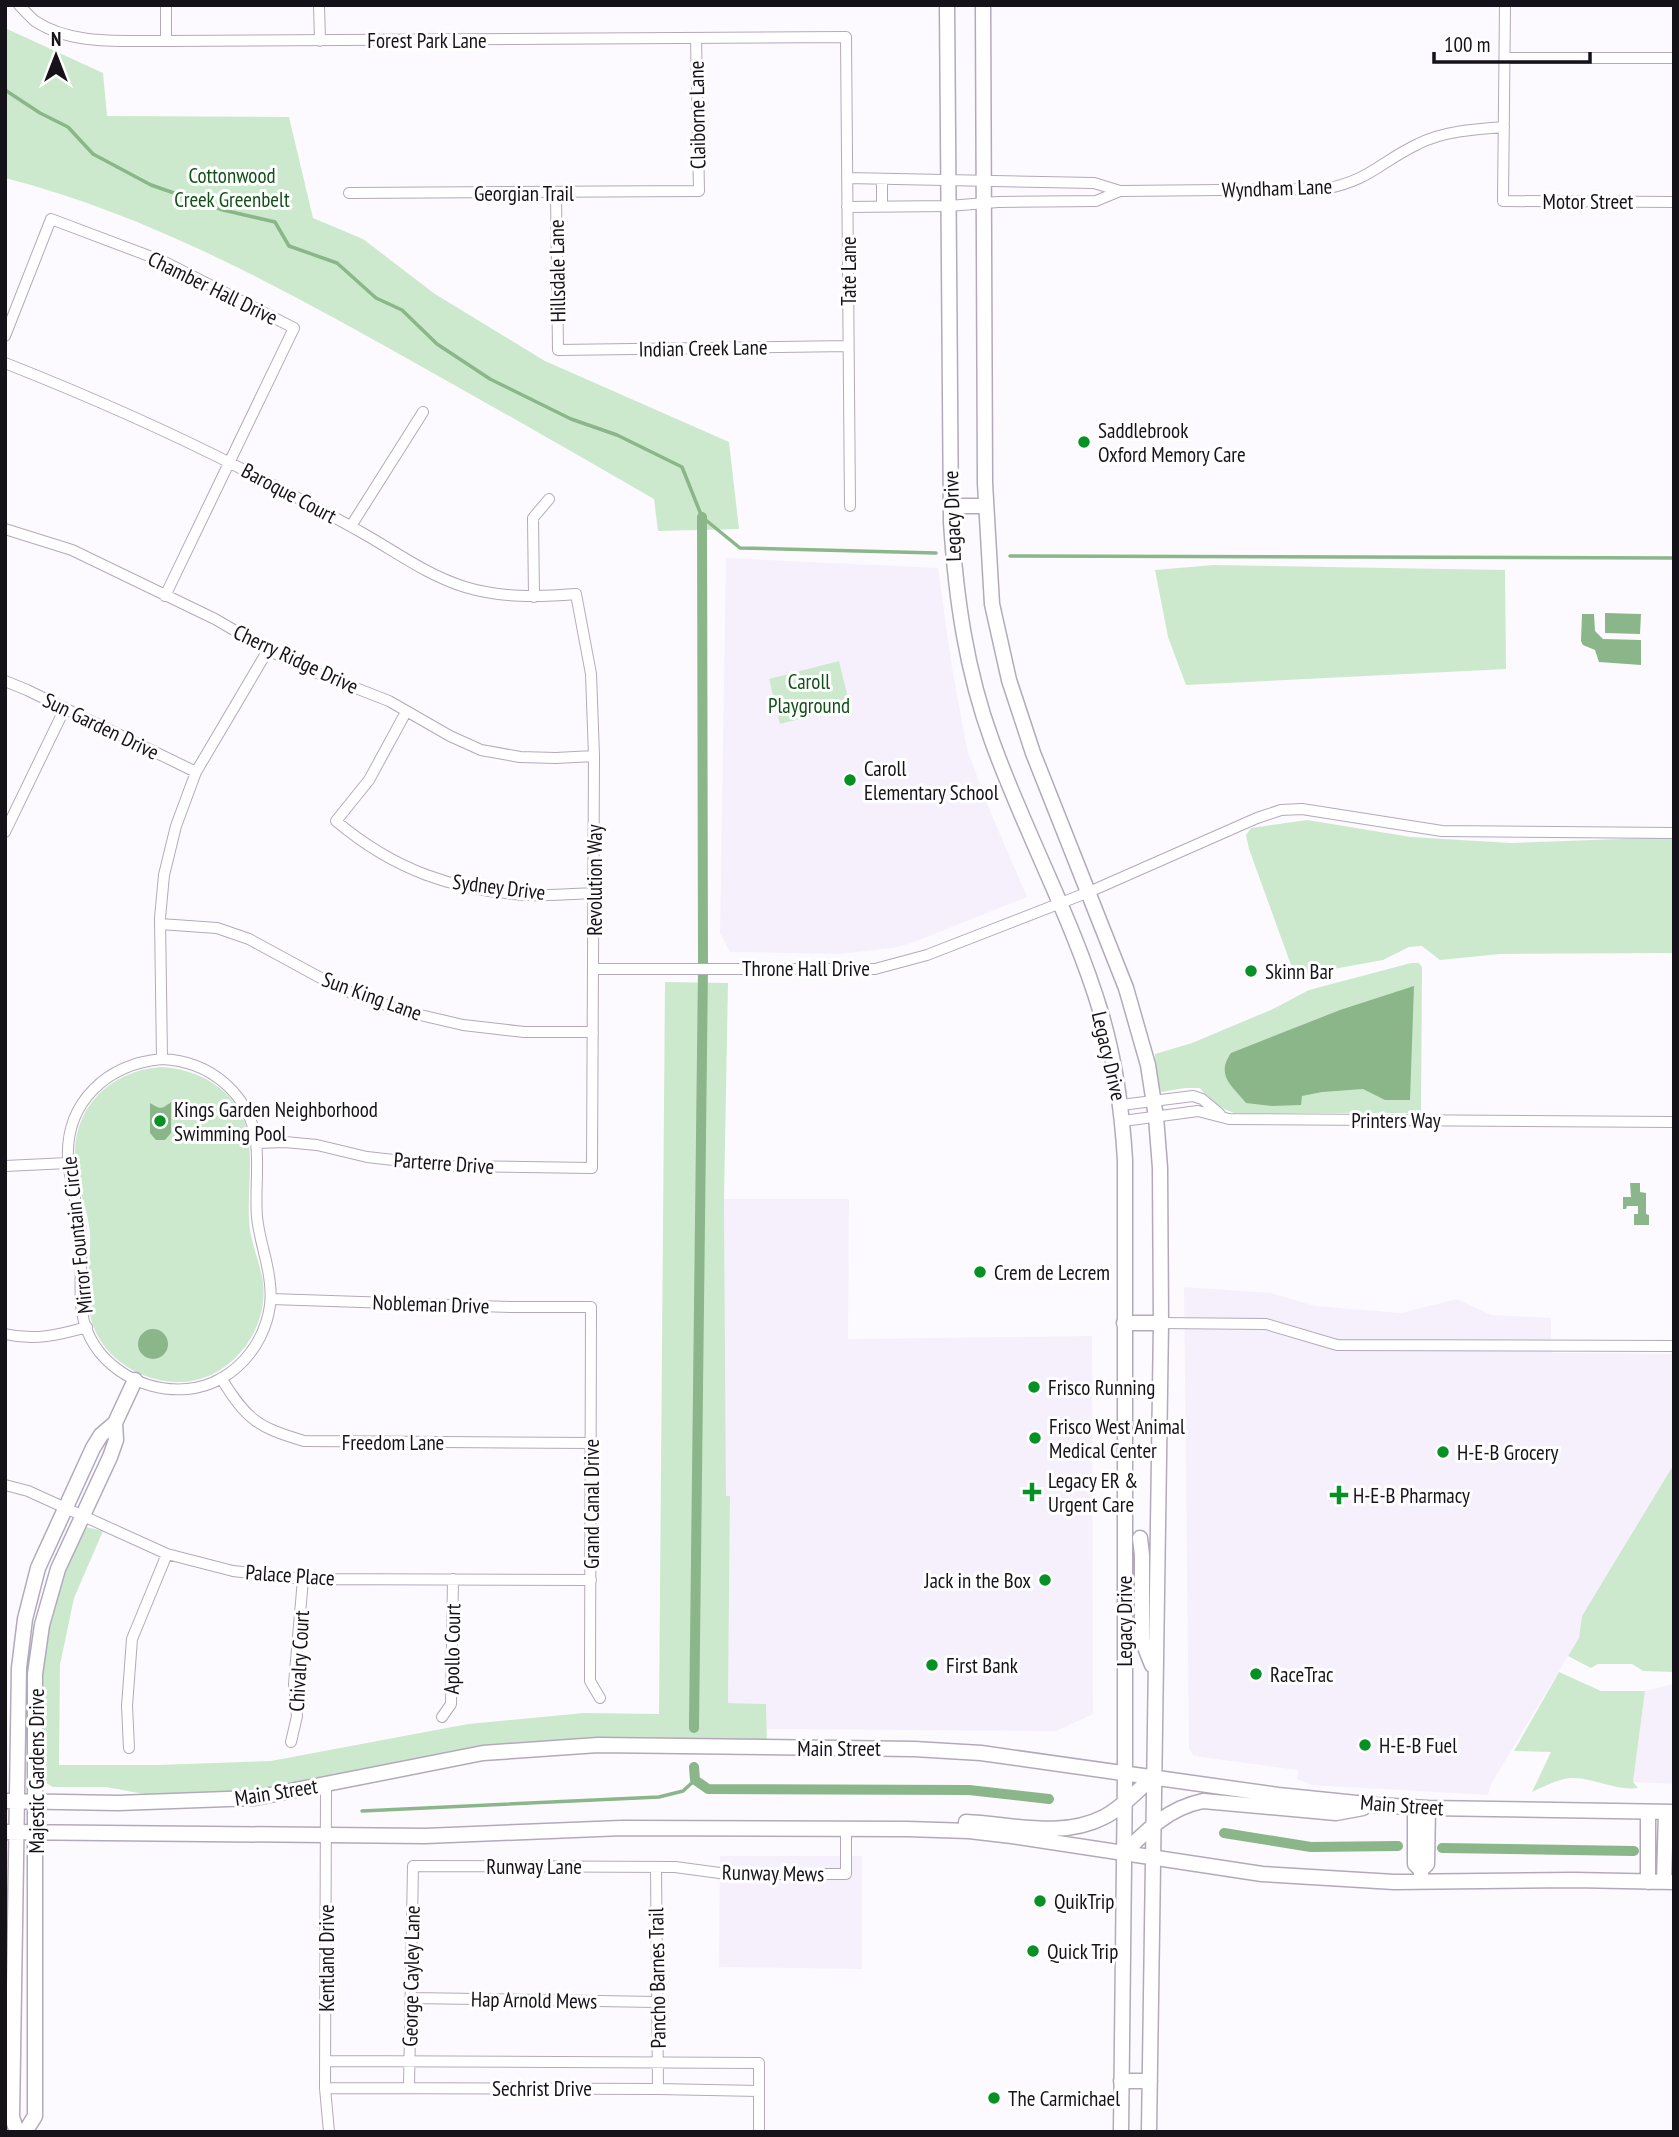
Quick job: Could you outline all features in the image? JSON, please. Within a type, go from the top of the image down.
[{"type":"main road","name":"Legacy Drive","points":[[947,5],[951,506],[954,577],[962,631],[971,676],[993,743],[1059,902],[1101,1014],[1123,1121],[1125,1801],[1121,2132]]},
{"type":"main road","name":"Legacy Drive","points":[[983,5],[985,506],[992,604],[1009,680],[1033,753],[1089,892],[1138,1025],[1156,1116],[1160,1168],[1161,1323],[1149,2132]]},
{"type":"main road","points":[[951,506],[985,506]]},
{"type":"main road","points":[[1124,1323],[1161,1323]]},
{"type":"main road","name":"Majestic Gardens Drive","points":[[25,2132],[35,2116],[35,1674],[42,1625],[58,1569],[113,1448],[116,1423],[135,1380]]},
{"type":"main road","name":"Majestic Gardens Drive","points":[[17,2132],[12,2117],[14,2000],[11,1801],[21,1643],[38,1568],[93,1448],[101,1435],[116,1423]]},
{"type":"main road","points":[[1124,1537],[1158,1539]]},
{"type":"main road","points":[[1140,1538],[1142,1640],[1156,1676]]},
{"type":"main road","name":"Main Street","points":[[11,1801],[218,1800],[278,1795],[483,1753],[598,1745],[914,1749],[981,1753],[1376,1805],[1670,1812]]},
{"type":"main road","points":[[907,1829],[938,1821],[1042,1829],[1076,1826],[1107,1816],[1154,1776]]},
{"type":"main road","points":[[1124,1853],[1154,1823],[1187,1805],[1203,1801],[1336,1813],[1376,1805]]},
{"type":"main road","points":[[1420,1876],[1427,1864],[1421,1808]]},
{"type":"main road","points":[[1648,1812],[1648,1882]]},
{"type":"main road","points":[[1669,1882],[1670,1812]]},
{"type":"main road","name":"Main Street","points":[[11,1833],[425,1836],[622,1828],[907,1829],[1003,1835],[1262,1874],[1394,1882],[1420,1876],[1669,1882]]},
{"type":"main road","points":[[14,2000],[35,2000]]},
{"type":"main road","points":[[1121,2081],[1150,2081]]},
{"type":"street","name":"Forest Park Lane","points":[[19,5],[36,21],[73,37],[166,41],[846,37]]},
{"type":"street","points":[[166,5],[166,41]]},
{"type":"street","points":[[319,5],[320,41]]},
{"type":"street","points":[[1504,127],[1505,5]]},
{"type":"street","name":"Tate Lane","points":[[846,37],[850,506]]},
{"type":"street","name":"Claiborne Lane","points":[[696,38],[699,191]]},
{"type":"street","points":[[1505,58],[1674,58]]},
{"type":"street","name":"Wyndham Lane","points":[[847,178],[1094,183],[1120,191],[1324,189],[1348,185],[1418,144],[1474,129],[1504,127]]},
{"type":"street","name":"Motor Street","points":[[1504,127],[1503,201],[1674,202]]},
{"type":"street","points":[[882,179],[883,207]]},
{"type":"street","name":"Georgian Trail","points":[[349,193],[699,191]]},
{"type":"street","name":"Wyndham Lane","points":[[847,207],[1096,201],[1120,191]]},
{"type":"street","name":"Hillsdale Lane","points":[[556,193],[558,350]]},
{"type":"street","name":"Chamber Hall Drive","points":[[5,336],[51,219],[165,262],[294,328],[165,596]]},
{"type":"street","name":"Indian Creek Lane","points":[[558,350],[848,346]]},
{"type":"street","name":"Baroque Court","points":[[5,363],[74,390],[231,463],[351,526],[436,576],[466,587],[534,597],[576,594]]},
{"type":"street","points":[[351,526],[423,412]]},
{"type":"street","points":[[534,597],[533,518],[549,499]]},
{"type":"street","name":"Cherry Ridge Drive","points":[[5,529],[72,551],[215,619],[268,650],[388,702],[481,750],[520,757],[594,756]]},
{"type":"street","name":"Revolution Way","points":[[576,594],[591,674],[594,756],[592,1168]]},
{"type":"street","points":[[162,1059],[160,924],[167,863],[176,826],[196,772],[268,650]]},
{"type":"street","name":"Sun Garden Drive","points":[[5,681],[196,772]]},
{"type":"street","points":[[5,832],[65,708]]},
{"type":"street","name":"Sydney Drive","points":[[406,712],[369,780],[336,821],[388,859],[435,879],[481,890],[531,895],[594,893]]},
{"type":"street","name":"Throne Hall Drive","points":[[594,968],[875,969],[927,955],[1089,892],[1257,818],[1292,809],[1302,808],[1442,831],[1674,834]]},
{"type":"street","name":"Sun King Lane","points":[[160,924],[217,928],[249,939],[341,989],[403,1011],[463,1025],[524,1032],[593,1032]]},
{"type":"street","name":"Mirror Fountain Circle","points":[[162,1059],[190,1063],[227,1083],[248,1113],[256,1143],[257,1219],[271,1299],[263,1332],[249,1356],[221,1378],[205,1386],[188,1389],[151,1387],[135,1380],[109,1364],[101,1354],[82,1312],[81,1232],[68,1163],[69,1139],[74,1121],[90,1093],[104,1078],[123,1068],[148,1060],[162,1059]]},
{"type":"street","points":[[1121,1105],[1196,1097],[1229,1119]]},
{"type":"street","name":"Printers Way","points":[[1123,1121],[1198,1111],[1229,1119],[1674,1122]]},
{"type":"street","name":"Parterre Drive","points":[[256,1143],[285,1142],[367,1157],[447,1166],[592,1168]]},
{"type":"street","points":[[5,1166],[68,1163]]},
{"type":"street","name":"Nobleman Drive","points":[[271,1299],[591,1307]]},
{"type":"street","name":"Grand Canal Drive","points":[[591,1307],[590,1681],[600,1698]]},
{"type":"street","points":[[1161,1323],[1266,1324],[1337,1345],[1674,1346]]},
{"type":"street","points":[[5,1334],[18,1337],[51,1337],[87,1327]]},
{"type":"street","name":"Freedom Lane","points":[[221,1378],[249,1418],[271,1432],[304,1441],[591,1443]]},
{"type":"street","name":"Palace Place","points":[[5,1485],[28,1491],[167,1554],[233,1571],[303,1579],[591,1580]]},
{"type":"street","points":[[129,1748],[127,1706],[132,1639],[167,1554]]},
{"type":"street","name":"Chivalry Court","points":[[291,1742],[297,1716],[294,1684],[303,1579]]},
{"type":"street","name":"Apollo Court","points":[[442,1717],[451,1704],[453,1579]]},
{"type":"street","name":"Kentland Drive","points":[[326,1784],[325,2088],[329,2132]]},
{"type":"street","name":"Runway Mews","points":[[656,1867],[727,1874],[846,1874],[846,1829]]},
{"type":"street","name":"Runway Lane","points":[[413,1866],[656,1867]]},
{"type":"street","name":"George Cayley Lane","points":[[409,2087],[413,1866]]},
{"type":"street","name":"Pancho Barnes Trail","points":[[656,1867],[658,2089]]},
{"type":"street","name":"Hap Arnold Mews","points":[[411,1998],[657,2002]]},
{"type":"street","name":"Sechrist Drive","points":[[325,2088],[759,2091],[758,2063],[326,2061]]},
{"type":"street","points":[[759,2091],[759,2132]]},
{"type":"shaded area","name":"Caroll Elementary School","points":[[726,558],[938,568],[967,749],[1027,897],[893,948],[840,954],[730,952],[720,933]]},
{"type":"shaded area","points":[[1605,613],[1641,614],[1640,634],[1605,633]]},
{"type":"shaded area","points":[[1582,614],[1594,614],[1595,631],[1603,639],[1641,640],[1641,665],[1599,662],[1595,650],[1583,645],[1581,641]]},
{"type":"shaded area","points":[[1414,986],[1410,1100],[1385,1100],[1363,1089],[1322,1092],[1302,1096],[1301,1105],[1272,1106],[1246,1103],[1231,1086],[1225,1068],[1231,1053],[1340,1010]]},
{"type":"shaded area","name":"Kings Garden Neighborhood Swimming Pool","points":[[171,1102],[171,1133],[165,1140],[156,1140],[150,1133],[150,1103],[160,1108]]},
{"type":"shaded area","points":[[1630,1183],[1640,1183],[1640,1192],[1646,1193],[1649,1225],[1634,1225],[1634,1214],[1638,1214],[1638,1206],[1627,1206],[1623,1209],[1623,1197],[1631,1197]]},
{"type":"shaded area","points":[[724,1199],[849,1199],[848,1339],[1092,1336],[1093,1714],[1056,1731],[767,1729],[766,1704],[728,1703],[730,1497],[726,1496]]},
{"type":"shaded area","points":[[1184,1287],[1271,1293],[1315,1306],[1401,1313],[1457,1299],[1491,1315],[1551,1318],[1551,1353],[1674,1354],[1674,1464],[1583,1616],[1579,1638],[1491,1784],[1488,1795],[1312,1785],[1297,1779],[1298,1770],[1194,1756],[1189,1749]]},
{"type":"shaded area","points":[[153,1329],[159,1330],[167,1338],[167,1350],[159,1358],[153,1359],[147,1358],[139,1350],[138,1344],[139,1338],[147,1330]]},
{"type":"shaded area","points":[[1674,1684],[1674,1784],[1633,1782],[1645,1691]]},
{"type":"shaded area","points":[[720,1856],[862,1856],[862,1969],[719,1967]]},
{"type":"green space","name":"Cottonwood Creek Greenbelt","points":[[5,28],[103,73],[107,116],[289,117],[313,218],[363,239],[435,294],[545,361],[729,442],[739,529],[658,531],[654,499],[299,299],[204,251],[155,230],[106,210],[5,178]]},
{"type":"green space","points":[[1214,565],[1505,570],[1506,669],[1186,685],[1168,637],[1155,570]]},
{"type":"green space","name":"Caroll Playground","points":[[839,661],[850,706],[780,724],[769,679]]},
{"type":"green space","points":[[1307,820],[1411,837],[1510,843],[1674,837],[1674,953],[1500,954],[1440,960],[1422,946],[1409,947],[1383,960],[1295,976],[1246,835],[1251,828]]},
{"type":"green space","points":[[1419,963],[1422,967],[1421,1113],[1234,1113],[1215,1104],[1200,1088],[1161,1092],[1156,1082],[1155,1054],[1192,1043],[1273,1009],[1309,990]]},
{"type":"green space","points":[[665,982],[728,983],[724,1199],[726,1496],[730,1496],[728,1703],[766,1704],[767,1744],[583,1742],[246,1791],[150,1795],[106,1787],[53,1787],[39,1779],[40,1692],[45,1640],[60,1585],[86,1527],[103,1531],[74,1598],[60,1665],[59,1765],[271,1761],[468,1724],[584,1713],[659,1714]]},
{"type":"green space","points":[[160,1067],[188,1072],[214,1084],[235,1103],[242,1116],[250,1155],[250,1230],[263,1282],[260,1317],[244,1348],[217,1372],[201,1379],[183,1382],[151,1378],[136,1372],[110,1352],[100,1339],[89,1308],[90,1234],[76,1172],[77,1133],[93,1100],[122,1078]]},
{"type":"green space","points":[[1674,1464],[1674,1672],[1643,1671],[1632,1664],[1598,1664],[1591,1668],[1568,1656],[1579,1638],[1582,1616]]},
{"type":"green space","points":[[1559,1672],[1601,1691],[1645,1691],[1633,1782],[1638,1788],[1620,1788],[1570,1778],[1532,1792],[1551,1752],[1514,1751]]},
{"type":"waterway","points":[[5,90],[40,113],[68,127],[93,154],[151,185],[223,210],[275,222],[289,246],[337,263],[376,298],[402,310],[437,344],[490,379],[571,419],[617,435],[682,467],[702,517],[740,548],[936,553]]},
{"type":"waterway","points":[[694,1728],[703,967],[702,517]]},
{"type":"waterway","points":[[1010,556],[1674,558]]},
{"type":"waterway","points":[[694,1767],[695,1780],[708,1789],[969,1790],[1049,1799]]},
{"type":"waterway","points":[[362,1811],[659,1797],[683,1791],[695,1780]]},
{"type":"waterway","points":[[1224,1833],[1311,1847],[1398,1846]]},
{"type":"waterway","points":[[1442,1848],[1634,1851]]},
{"type":"place","name":"Saddlebrook Oxford Memory Care","points":[[1084,442]]},
{"type":"place","name":"Caroll Elementary School","points":[[850,780]]},
{"type":"place","name":"Skinn Bar","points":[[1251,971]]},
{"type":"place","name":"Kings Garden Neighborhood Swimming Pool","points":[[160,1121]]},
{"type":"place","name":"Crem de Lecrem","points":[[980,1272]]},
{"type":"place","name":"Frisco Running","points":[[1034,1387]]},
{"type":"place","name":"Frisco West Animal Medical Center","points":[[1035,1438]]},
{"type":"place","name":"H-E-B Grocery","points":[[1443,1452]]},
{"type":"place","name":"Legacy ER & Urgent Care","points":[[1032,1492]]},
{"type":"place","name":"H-E-B Pharmacy","points":[[1339,1495]]},
{"type":"place","name":"Jack in the Box","points":[[1045,1580]]},
{"type":"place","name":"First Bank","points":[[932,1665]]},
{"type":"place","name":"RaceTrac","points":[[1256,1674]]},
{"type":"place","name":"H-E-B Fuel","points":[[1365,1745]]},
{"type":"place","name":"QuikTrip","points":[[1040,1901]]},
{"type":"place","name":"Quick Trip","points":[[1033,1951]]},
{"type":"place","name":"The Carmichael","points":[[994,2098]]}]
